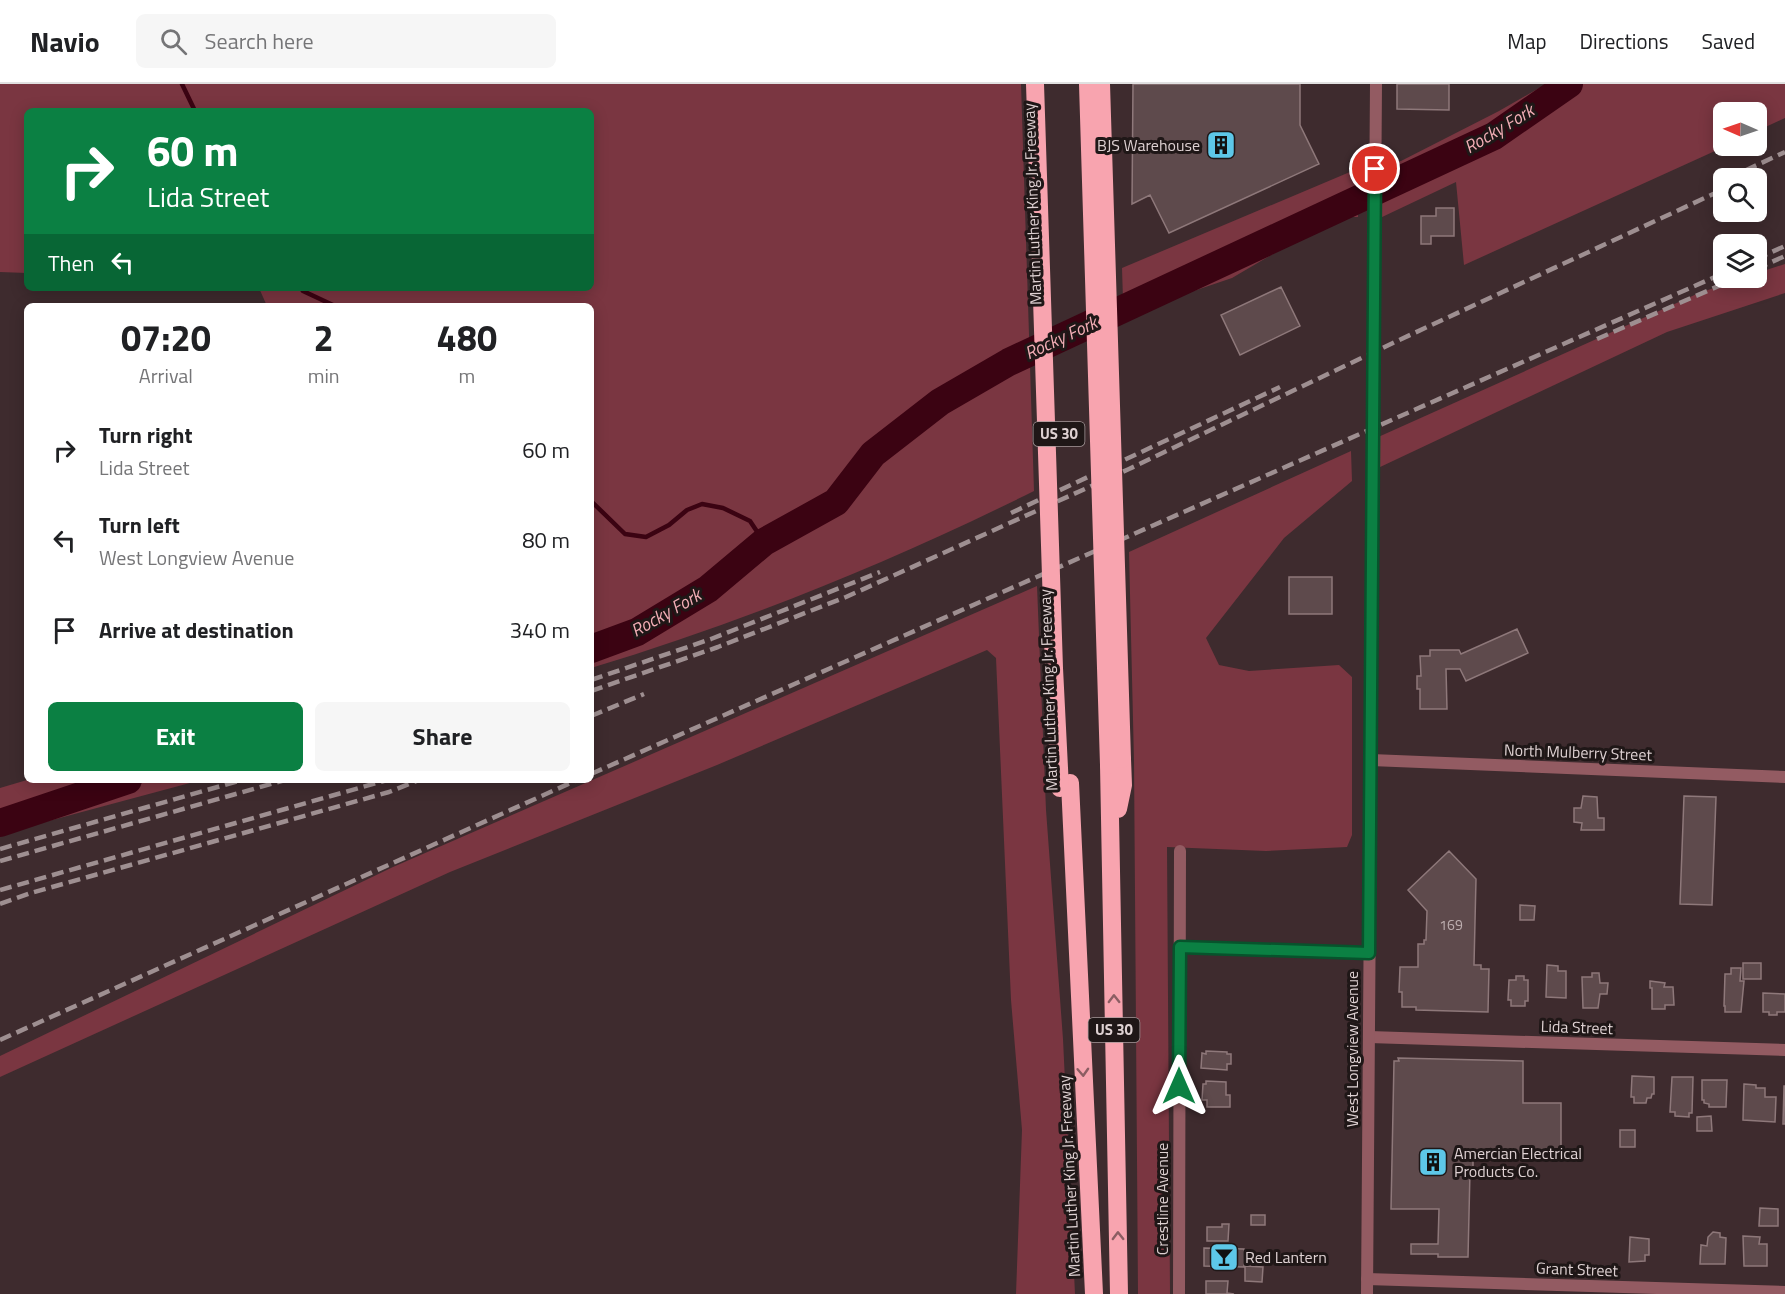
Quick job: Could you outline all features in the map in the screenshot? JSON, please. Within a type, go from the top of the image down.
[{"type":"highway","points":[[1035,84],[1054,668],[1065,785]]},
{"type":"highway","name":"Martin Luther King Jr. Freeway","points":[[1048,84],[1065,785],[1075,907],[1094,1294]]},
{"type":"highway","name":"US 30","points":[[1088,84],[1115,762],[1112,849],[1119,1294]]},
{"type":"highway","points":[[1101,84],[1115,762]]},
{"type":"street","name":"West Longview Avenue","points":[[1367,1294],[1376,84]]},
{"type":"street","name":"North Mulberry Street","points":[[1371,760],[1785,777]]},
{"type":"street","name":"Crestline Avenue","points":[[1179,1294],[1180,851]]},
{"type":"street","points":[[1180,947],[1369,953]]},
{"type":"street","name":"Lida Street","points":[[1369,1037],[1785,1050]]},
{"type":"street","name":"Grant Street","points":[[1367,1279],[1592,1290],[1785,1292]]},
{"type":"shaded area","points":[[0,84],[1021,84],[1034,491],[926,542],[816,589],[705,631],[594,667],[594,303],[266,303],[260,291],[594,291],[594,108],[24,108],[24,273],[0,272]]},
{"type":"shaded area","points":[[1546,84],[1785,84],[1785,118],[1767,126],[1767,102],[1713,102],[1713,152],[1464,265],[1456,182],[1380,218],[1380,162],[1401,161],[1499,111]]},
{"type":"shaded area","points":[[1357,169],[1358,217],[1342,217],[1319,227],[1232,278],[1161,302],[1140,306],[1123,300],[1122,268]]},
{"type":"shaded area","points":[[1785,264],[1785,293],[1667,332],[1378,468],[1376,438],[1699,293],[1714,288],[1767,288],[1767,270]]},
{"type":"shaded area","points":[[1351,451],[1352,481],[1284,538],[1206,638],[1219,665],[1249,671],[1339,665],[1352,677],[1352,835],[1347,847],[1266,851],[1167,847],[1170,1294],[1138,1294],[1134,761],[1129,552]]},
{"type":"shaded area","points":[[1037,586],[1046,810],[1063,1039],[1075,1294],[1016,1294],[1022,1130],[1011,1000],[996,658],[987,650],[717,765],[450,872],[0,1077],[0,1056],[393,867],[586,783],[594,783],[594,779]]},
{"type":"shaded area","points":[[24,781],[24,783],[190,783],[0,834],[0,788]]},
{"type":"building","name":"BJS Warehouse","points":[[1133,84],[1300,84],[1300,125],[1319,164],[1169,233],[1150,195],[1132,204]]},
{"type":"building","points":[[1397,84],[1449,84],[1449,110],[1397,109]]},
{"type":"building","points":[[1436,208],[1454,208],[1454,236],[1431,236],[1431,244],[1421,244],[1421,216],[1436,216]]},
{"type":"building","points":[[1281,287],[1300,326],[1240,355],[1221,315]]},
{"type":"building","points":[[1289,577],[1332,577],[1332,614],[1289,614]]},
{"type":"building","points":[[1517,629],[1528,653],[1466,681],[1460,669],[1446,669],[1447,709],[1420,709],[1420,689],[1417,689],[1417,676],[1421,676],[1420,656],[1430,656],[1430,650],[1459,650],[1461,654]]},
{"type":"building","points":[[1583,796],[1597,797],[1598,818],[1604,818],[1604,830],[1581,830],[1582,823],[1574,822],[1574,808],[1581,808]]},
{"type":"building","points":[[1684,796],[1716,797],[1712,905],[1680,904]]},
{"type":"building","points":[[1449,851],[1476,879],[1474,965],[1481,965],[1481,969],[1489,969],[1488,1012],[1416,1010],[1416,1007],[1402,1007],[1402,992],[1399,992],[1400,967],[1418,967],[1418,944],[1424,944],[1426,940],[1427,911],[1408,890]]},
{"type":"building","points":[[1520,905],[1535,906],[1534,920],[1520,920]]},
{"type":"building","points":[[1743,963],[1761,963],[1761,979],[1743,979]]},
{"type":"building","points":[[1547,965],[1558,966],[1558,971],[1566,971],[1566,998],[1546,997]]},
{"type":"building","points":[[1731,968],[1741,968],[1740,981],[1744,981],[1741,1012],[1725,1012],[1725,974],[1731,974]]},
{"type":"building","points":[[1592,973],[1599,973],[1600,983],[1608,983],[1607,994],[1600,994],[1598,1008],[1583,1008],[1582,977],[1592,977]]},
{"type":"building","points":[[1516,976],[1524,976],[1524,980],[1528,980],[1528,1001],[1525,1001],[1525,1006],[1511,1006],[1511,1000],[1508,1000],[1509,980],[1516,980]]},
{"type":"building","points":[[1650,981],[1665,983],[1664,987],[1673,987],[1674,1005],[1665,1005],[1665,1009],[1652,1009]]},
{"type":"building","points":[[1763,993],[1785,994],[1785,1012],[1769,1015],[1769,1012],[1763,1012]]},
{"type":"building","points":[[1206,1051],[1231,1054],[1231,1064],[1227,1064],[1227,1070],[1201,1068],[1202,1053],[1206,1054]]},
{"type":"building","name":"Amercian Electrical Products Co.","points":[[1398,1058],[1523,1061],[1523,1103],[1561,1103],[1561,1153],[1473,1152],[1473,1171],[1470,1171],[1468,1257],[1411,1254],[1411,1244],[1438,1244],[1439,1209],[1391,1209],[1394,1061],[1399,1061]]},
{"type":"building","points":[[1632,1076],[1654,1077],[1654,1094],[1651,1098],[1647,1098],[1646,1103],[1634,1103],[1634,1097],[1631,1097]]},
{"type":"building","points":[[1672,1077],[1693,1077],[1692,1113],[1689,1113],[1689,1117],[1675,1116],[1675,1112],[1670,1112]]},
{"type":"building","points":[[1702,1080],[1727,1080],[1726,1107],[1709,1107],[1709,1104],[1704,1103]]},
{"type":"building","points":[[1206,1081],[1226,1082],[1226,1095],[1230,1095],[1230,1107],[1207,1107],[1207,1100],[1202,1100],[1203,1084],[1206,1084]]},
{"type":"building","points":[[1744,1084],[1765,1088],[1765,1097],[1776,1097],[1775,1122],[1743,1120]]},
{"type":"building","points":[[1784,1086],[1785,1124],[1783,1124]]},
{"type":"building","points":[[1711,1116],[1712,1131],[1697,1131],[1697,1117]]},
{"type":"building","points":[[1620,1130],[1635,1130],[1635,1147],[1620,1147]]},
{"type":"building","points":[[1760,1208],[1778,1209],[1778,1226],[1759,1226]]},
{"type":"building","points":[[1251,1215],[1265,1215],[1265,1225],[1251,1225]]},
{"type":"building","points":[[1222,1224],[1229,1224],[1228,1241],[1207,1241],[1207,1227],[1222,1227]]},
{"type":"building","points":[[1713,1232],[1720,1233],[1720,1237],[1726,1238],[1725,1264],[1700,1264],[1701,1245],[1707,1246],[1708,1237]]},
{"type":"building","points":[[1743,1236],[1760,1237],[1759,1244],[1767,1244],[1767,1266],[1744,1266]]},
{"type":"building","points":[[1630,1237],[1649,1239],[1649,1255],[1645,1255],[1645,1261],[1629,1262]]},
{"type":"building","name":"Red Lantern","points":[[1204,1248],[1244,1249],[1244,1267],[1204,1266]]},
{"type":"building","points":[[1245,1266],[1263,1267],[1262,1282],[1245,1281]]},
{"type":"building","points":[[1206,1281],[1228,1281],[1227,1293],[1234,1294],[1206,1294]]},
{"type":"waterway","points":[[182,84],[194,108]]},
{"type":"waterway","name":"Rocky Fork","points":[[594,648],[637,632],[708,589],[764,542],[836,502],[873,454],[940,402],[1009,362],[1494,136],[1569,84]]},
{"type":"waterway","points":[[303,291],[329,303]]},
{"type":"waterway","points":[[594,504],[625,534],[646,537],[669,525],[687,510],[702,504],[723,508],[750,521],[764,542]]},
{"type":"waterway","name":"Rocky Fork","points":[[0,823],[119,783]]},
{"type":"railway","points":[[1751,168],[1785,152]]},
{"type":"railway","points":[[594,690],[718,647],[846,597],[1129,469],[1713,194]]},
{"type":"railway","points":[[1767,254],[1785,246]]},
{"type":"railway","points":[[1767,264],[1785,256]]},
{"type":"railway","points":[[594,773],[1713,278]]},
{"type":"railway","points":[[1597,339],[1714,288]]},
{"type":"railway","points":[[1011,513],[1280,387]]},
{"type":"railway","points":[[594,679],[711,639],[880,572]]},
{"type":"railway","points":[[594,715],[644,694]]},
{"type":"railway","points":[[0,849],[231,783]]},
{"type":"railway","points":[[0,861],[274,783]]},
{"type":"railway","points":[[0,890],[376,783]]},
{"type":"railway","points":[[0,904],[31,893],[389,792],[412,783]]},
{"type":"railway","points":[[0,1040],[570,783]]},
{"type":"place","name":"BJS Warehouse","points":[[1221,145]]},
{"type":"place","name":"Amercian Electrical Products Co.","points":[[1433,1162]]},
{"type":"place","name":"Red Lantern","points":[[1224,1257]]},
{"type":"route","points":[[1179,1086],[1180,947],[1369,953],[1375,169]]}]
